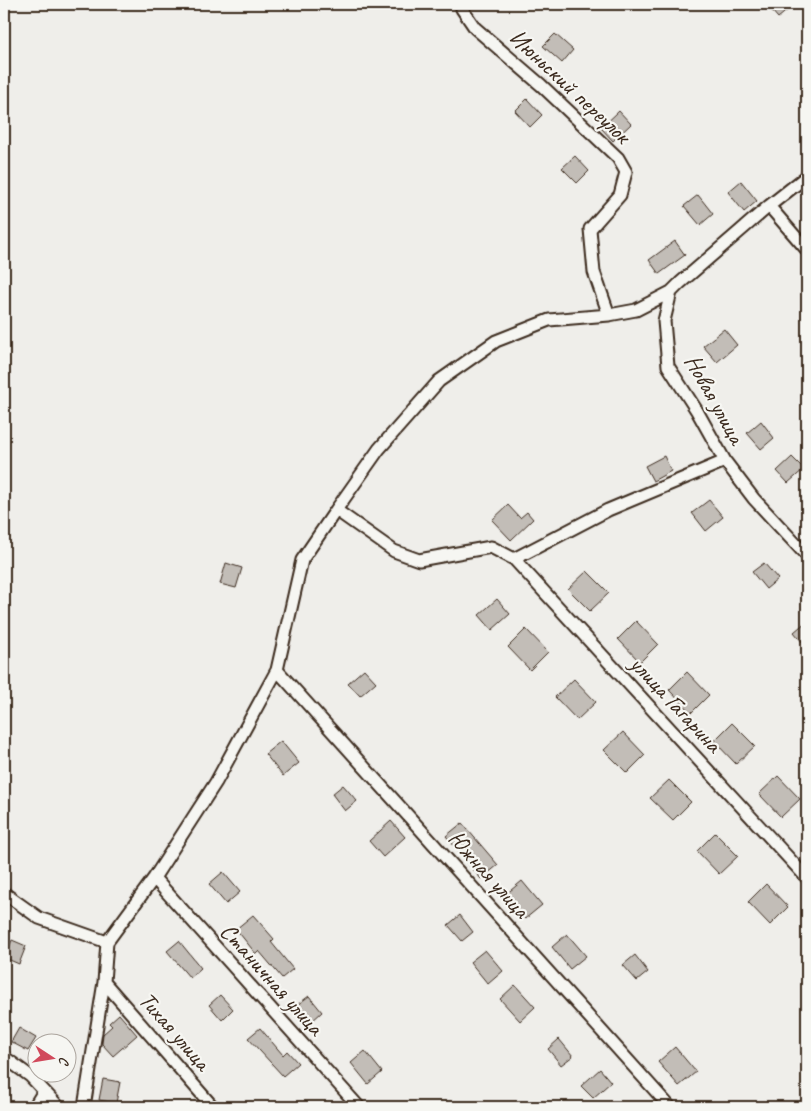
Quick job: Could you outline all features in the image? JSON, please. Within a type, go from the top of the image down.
[{"type":"street","name":"Июньский переулок","points":[[464,4],[462,9],[475,28],[541,84],[618,158],[626,172],[620,195],[590,228],[590,248],[594,272],[609,316]]},
{"type":"street","points":[[84,1107],[104,982],[107,942],[154,878],[216,782],[277,670],[302,560],[380,449],[439,381],[496,341],[548,320],[609,316],[636,310],[671,292],[769,206],[807,176]]},
{"type":"street","points":[[769,206],[807,250]]},
{"type":"street","name":"Новая улица","points":[[671,292],[664,321],[668,366],[697,410],[725,461],[754,499],[807,556]]},
{"type":"street","points":[[514,560],[608,510],[725,461]]},
{"type":"street","name":"улица Гагарина","points":[[336,510],[394,551],[419,560],[491,547],[514,560],[807,878]]},
{"type":"street","name":"Южная улица","points":[[277,670],[670,1107]]},
{"type":"street","name":"Станичная улица","points":[[154,878],[358,1107]]},
{"type":"street","points":[[4,892],[39,918],[107,942]]},
{"type":"street","name":"Тихая улица","points":[[104,982],[213,1107]]},
{"type":"street","points":[[4,1056],[30,1076],[59,1107]]},
{"type":"street","points":[[34,1107],[44,1091]]},
{"type":"building","points":[[766,4],[795,4],[778,18]]},
{"type":"building","points":[[555,34],[573,50],[562,63],[543,46]]},
{"type":"building","points":[[527,99],[542,115],[530,127],[515,111]]},
{"type":"building","points":[[619,111],[631,124],[613,141],[601,128]]},
{"type":"building","points":[[575,156],[589,171],[577,183],[562,168]]},
{"type":"building","points":[[741,181],[757,201],[744,212],[728,192]]},
{"type":"building","points":[[698,195],[713,214],[700,225],[684,206]]},
{"type":"building","points":[[675,241],[685,255],[659,274],[649,260]]},
{"type":"building","points":[[724,329],[737,345],[717,362],[703,346]]},
{"type":"building","points":[[761,421],[774,438],[761,449],[747,433]]},
{"type":"building","points":[[664,456],[671,471],[653,481],[645,466]]},
{"type":"building","points":[[792,457],[804,469],[788,483],[777,471]]},
{"type":"building","points":[[709,500],[723,517],[706,531],[692,513]]},
{"type":"building","points":[[508,505],[520,518],[527,512],[533,519],[511,540],[492,520]]},
{"type":"building","points":[[226,563],[242,568],[236,588],[220,584]]},
{"type":"building","points":[[764,563],[778,579],[766,589],[752,572]]},
{"type":"building","points":[[587,571],[609,593],[590,611],[568,589]]},
{"type":"building","points":[[497,599],[510,614],[492,630],[479,615]]},
{"type":"building","points":[[636,621],[658,644],[640,662],[618,639]]},
{"type":"building","points":[[807,621],[807,648],[794,632]]},
{"type":"building","points":[[526,629],[548,652],[530,670],[508,647]]},
{"type":"building","points":[[364,669],[376,682],[360,696],[348,683]]},
{"type":"building","points":[[687,672],[709,695],[691,713],[669,690]]},
{"type":"building","points":[[574,679],[596,702],[577,720],[555,697]]},
{"type":"building","points":[[732,723],[755,746],[736,764],[714,741]]},
{"type":"building","points":[[623,732],[645,755],[627,773],[604,750]]},
{"type":"building","points":[[281,741],[299,763],[283,776],[265,754]]},
{"type":"building","points":[[778,776],[800,799],[781,817],[759,794]]},
{"type":"building","points":[[669,780],[691,802],[673,820],[650,798]]},
{"type":"building","points":[[343,785],[357,801],[345,811],[332,794]]},
{"type":"building","points":[[391,821],[405,837],[383,857],[369,841]]},
{"type":"building","points":[[462,823],[498,865],[481,879],[446,836]]},
{"type":"building","points":[[715,833],[738,856],[719,874],[697,851]]},
{"type":"building","points":[[223,872],[240,892],[226,904],[209,884]]},
{"type":"building","points":[[522,881],[542,905],[525,919],[505,895]]},
{"type":"building","points":[[766,884],[788,907],[770,925],[748,902]]},
{"type":"building","points":[[253,915],[274,939],[271,942],[293,969],[282,978],[259,951],[256,954],[236,929]]},
{"type":"building","points":[[460,915],[473,932],[462,941],[448,925]]},
{"type":"building","points":[[567,934],[586,956],[570,969],[552,947]]},
{"type":"building","points":[[12,940],[26,946],[19,964],[5,958]]},
{"type":"building","points":[[179,941],[201,968],[190,978],[167,951]]},
{"type":"building","points":[[485,950],[503,971],[488,984],[470,962]]},
{"type":"building","points":[[635,955],[648,972],[637,981],[623,965]]},
{"type":"building","points":[[515,985],[535,1007],[520,1021],[500,999]]},
{"type":"building","points":[[220,995],[233,1009],[222,1020],[209,1005]]},
{"type":"building","points":[[309,996],[322,1012],[311,1022],[297,1005]]},
{"type":"building","points":[[119,1014],[137,1035],[113,1056],[102,1044],[103,1034],[112,1026],[109,1023]]},
{"type":"building","points":[[19,1028],[29,1034],[28,1051],[11,1042]]},
{"type":"building","points":[[260,1028],[283,1055],[287,1051],[298,1063],[283,1076],[248,1038]]},
{"type":"building","points":[[559,1039],[573,1056],[561,1065],[548,1049]]},
{"type":"building","points":[[675,1047],[696,1072],[679,1086],[658,1062]]},
{"type":"building","points":[[365,1051],[382,1072],[368,1084],[351,1063]]},
{"type":"building","points":[[600,1069],[611,1082],[593,1098],[581,1086]]},
{"type":"building","points":[[103,1079],[120,1082],[116,1103],[99,1100]]}]
